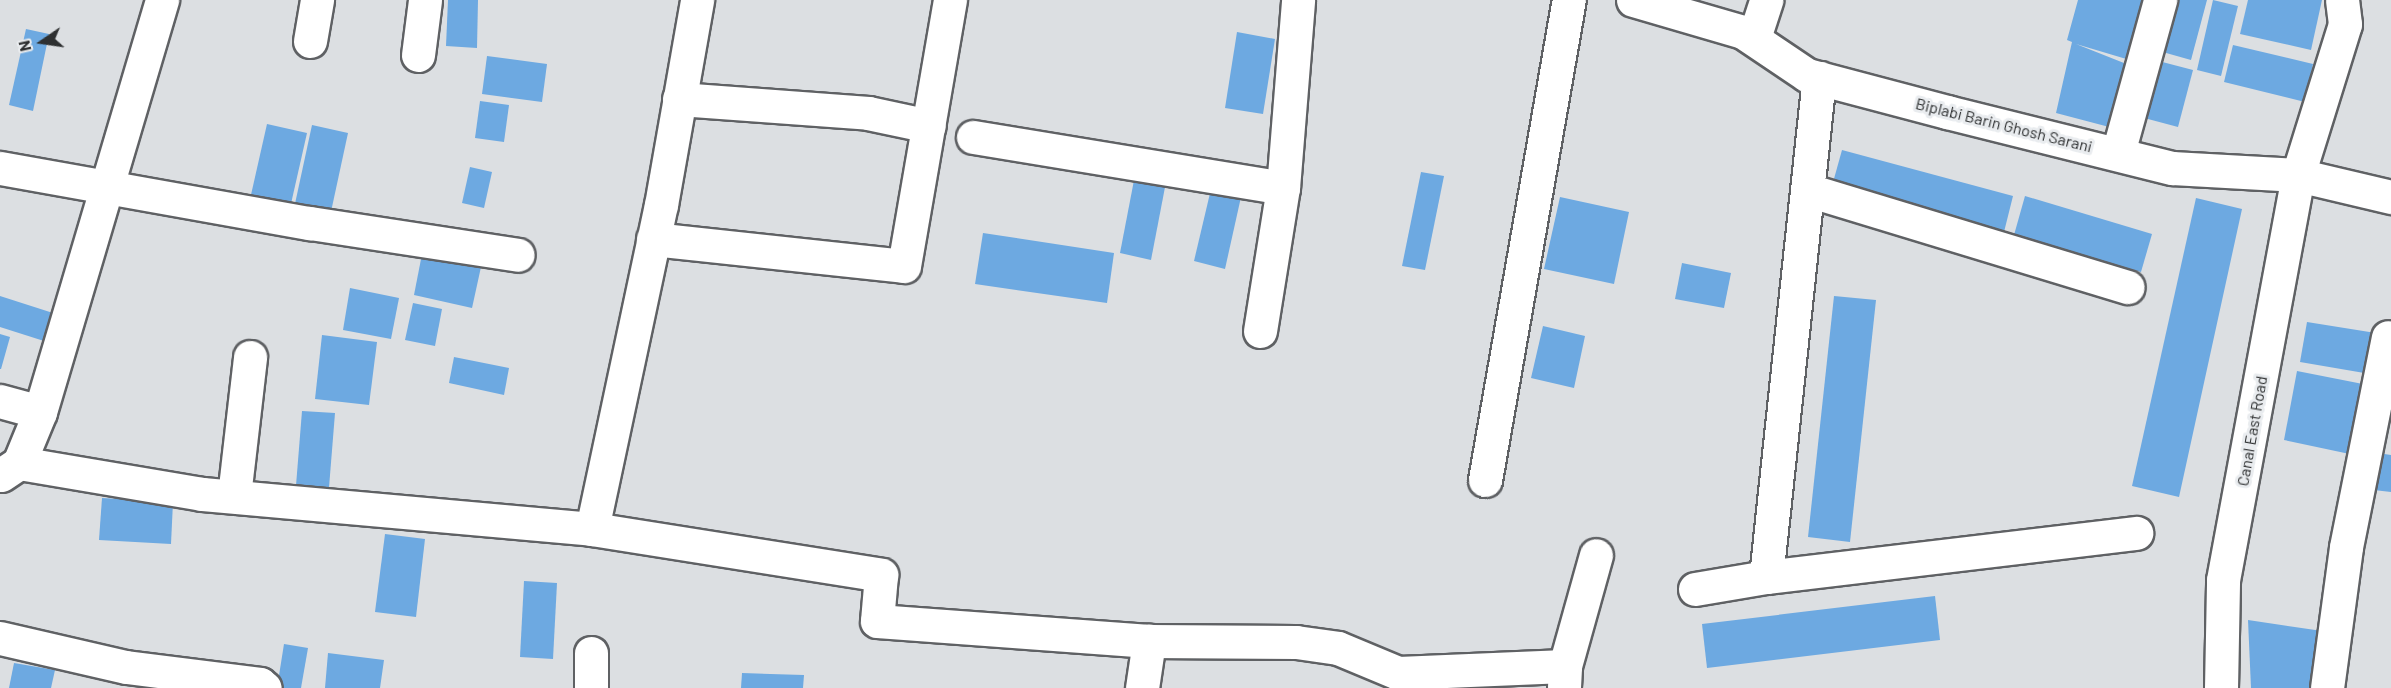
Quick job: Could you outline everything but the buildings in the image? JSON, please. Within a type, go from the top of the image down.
[{"type":"street","points":[[162,0],[40,412],[9,470],[234,496],[592,529],[880,574],[877,621],[1149,641],[1296,642],[1338,648],[1398,673],[1565,677],[1596,555]]},
{"type":"street","points":[[310,41],[317,0]]},
{"type":"street","points":[[418,55],[425,0]]},
{"type":"street","points":[[592,529],[653,239],[697,0]]},
{"type":"street","points":[[653,239],[904,266],[950,0]]},
{"type":"street","points":[[1260,331],[1283,188],[1298,0]]},
{"type":"street","points":[[1485,480],[1569,0]]},
{"type":"street","name":"Biplabi Barin Ghosh Sarani","points":[[1634,0],[1754,38],[1808,75],[2172,168],[2298,176],[2391,197]]},
{"type":"street","points":[[1754,38],[1766,0]]},
{"type":"street","points":[[2118,153],[2160,0]]},
{"type":"street","name":"Canal East Road","points":[[2221,688],[2223,580],[2298,176],[2344,24],[2342,0]]},
{"type":"street","points":[[1766,577],[1820,78]]},
{"type":"street","points":[[679,99],[868,113],[929,126]]},
{"type":"street","points":[[973,137],[1283,188]]},
{"type":"street","points":[[0,168],[518,255]]},
{"type":"street","points":[[1808,190],[2128,287]]},
{"type":"street","points":[[2327,688],[2346,547],[2388,337]]},
{"type":"street","points":[[234,496],[250,357]]},
{"type":"street","points":[[0,401],[40,412]]},
{"type":"street","points":[[1695,589],[1766,577],[2136,533]]},
{"type":"street","points":[[0,638],[126,667],[261,684],[265,688]]},
{"type":"street","points":[[1142,688],[1149,641]]},
{"type":"street","points":[[591,652],[591,688]]}]
